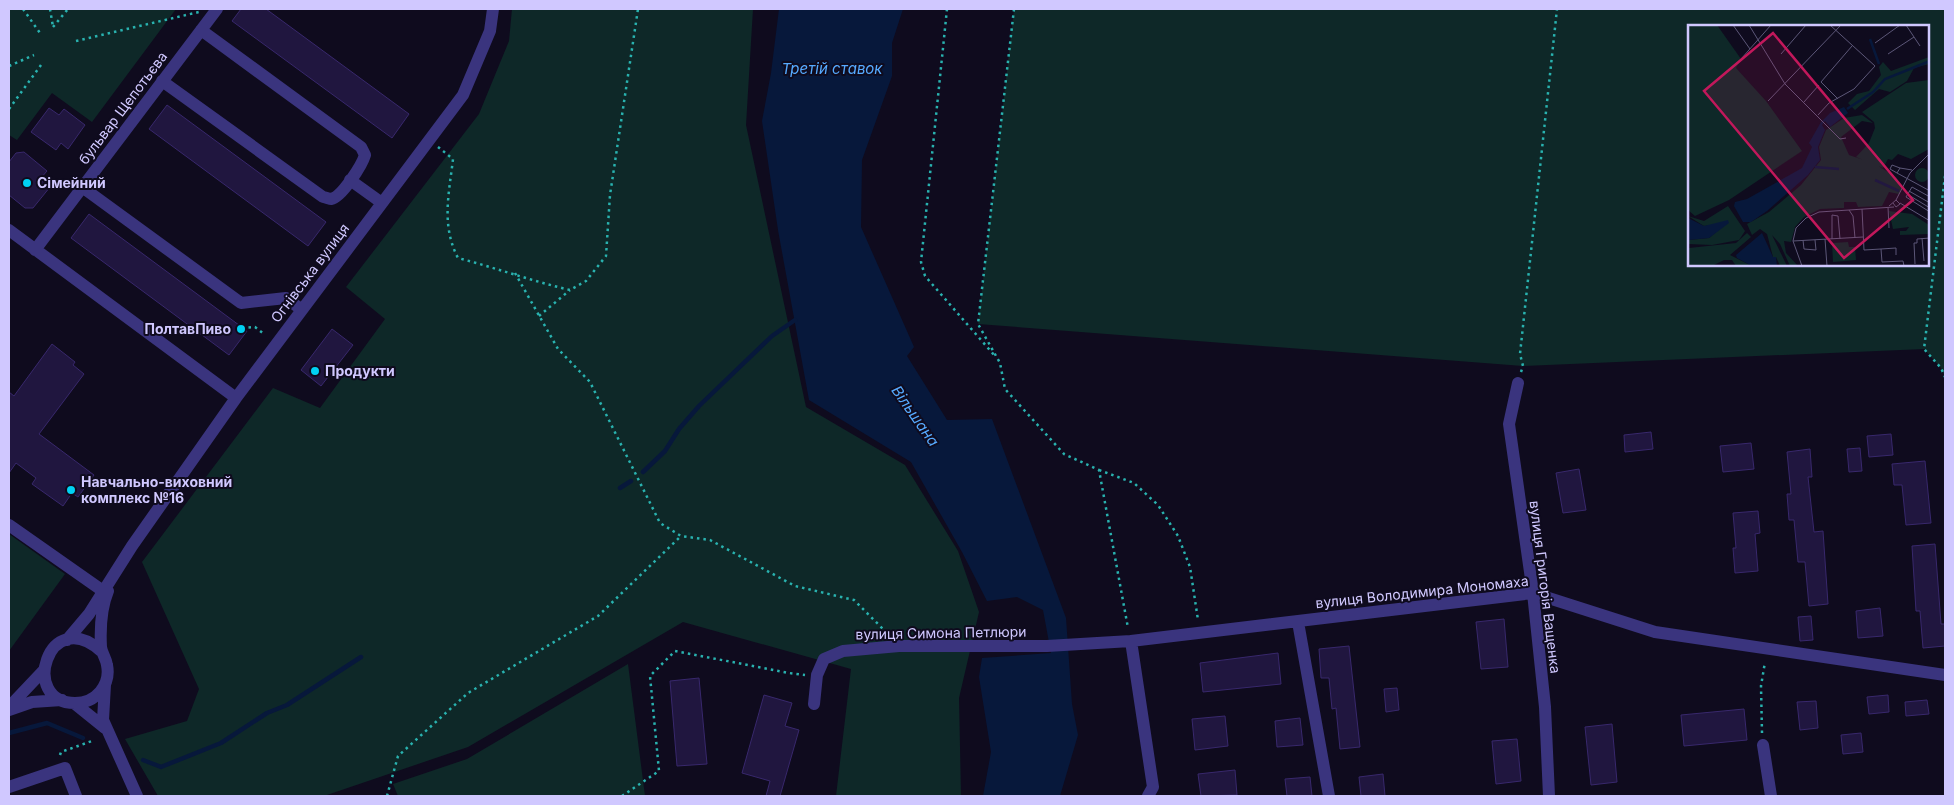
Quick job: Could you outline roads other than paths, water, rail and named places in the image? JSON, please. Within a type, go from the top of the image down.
[{"type":"street","name":"бульвар Щепотьєва","points":[[35,250],[217,9]]},
{"type":"street","name":"Огнівська вулиця","points":[[9,708],[44,670],[51,650],[67,640],[79,627],[132,546],[236,398],[462,95],[490,31],[493,9]]},
{"type":"street","points":[[162,81],[323,197],[330,199],[338,195],[350,180],[362,164],[365,155],[361,147],[201,30]]},
{"type":"street","points":[[350,180],[382,203]]},
{"type":"street","points":[[82,187],[241,303],[286,298],[302,310]]},
{"type":"street","points":[[9,230],[236,398]]},
{"type":"street","name":"вулиця Григорія Ващенка","points":[[1518,383],[1509,424],[1533,593],[1545,707],[1549,796]]},
{"type":"street","points":[[9,525],[103,591]]},
{"type":"street","name":"Огнівська вулиця","points":[[105,685],[108,674],[107,663],[101,652],[102,613],[106,595],[132,546]]},
{"type":"street","name":"вулиця Володимира Мономаха","points":[[1074,645],[1131,641],[1533,593],[1655,632],[1945,675]]},
{"type":"street","points":[[1298,622],[1329,796]]},
{"type":"street","points":[[67,640],[82,639],[92,643],[101,652]]},
{"type":"street","points":[[1131,641],[1153,787],[1148,796]]},
{"type":"street","name":"вулиця Симона Петлюри","points":[[814,704],[817,675],[824,659],[843,650],[899,646],[1074,645]]},
{"type":"street","points":[[44,670],[46,682],[52,693],[105,728]]},
{"type":"street","points":[[9,708],[32,702],[68,702],[92,699],[105,685]]},
{"type":"street","points":[[105,685],[102,710],[105,728],[137,796]]},
{"type":"street","points":[[1763,745],[1771,796]]},
{"type":"street","points":[[9,787],[65,768],[76,796]]},
{"type":"water","name":"Третій ставок","points":[[779,9],[903,9],[892,43],[892,76],[862,160],[861,227],[914,347],[907,356],[947,420],[992,419],[1066,618],[1072,704],[1078,735],[1060,796],[983,796],[991,752],[979,677],[982,658],[1051,653],[1043,610],[1017,597],[987,601],[962,552],[911,462],[809,400],[778,230],[762,121],[771,73]]},
{"type":"waterway","points":[[643,472],[665,451],[679,429],[699,406],[772,336],[795,320]]},
{"type":"waterway","points":[[620,488],[631,481]]},
{"type":"waterway","points":[[143,760],[161,767],[221,743],[267,713],[287,705],[361,657]]},
{"type":"waterway","points":[[9,733],[47,723],[83,738]]},
{"type":"place","name":"Сімейний","points":[[27,183]]},
{"type":"place","name":"ПолтавПиво","points":[[241,329]]},
{"type":"place","name":"Продукти","points":[[315,371]]},
{"type":"place","name":"Навчально-виховний комплекс №16","points":[[71,490]]},
{"type":"water label","name":"Вільшана","points":[[915,416]]}]
